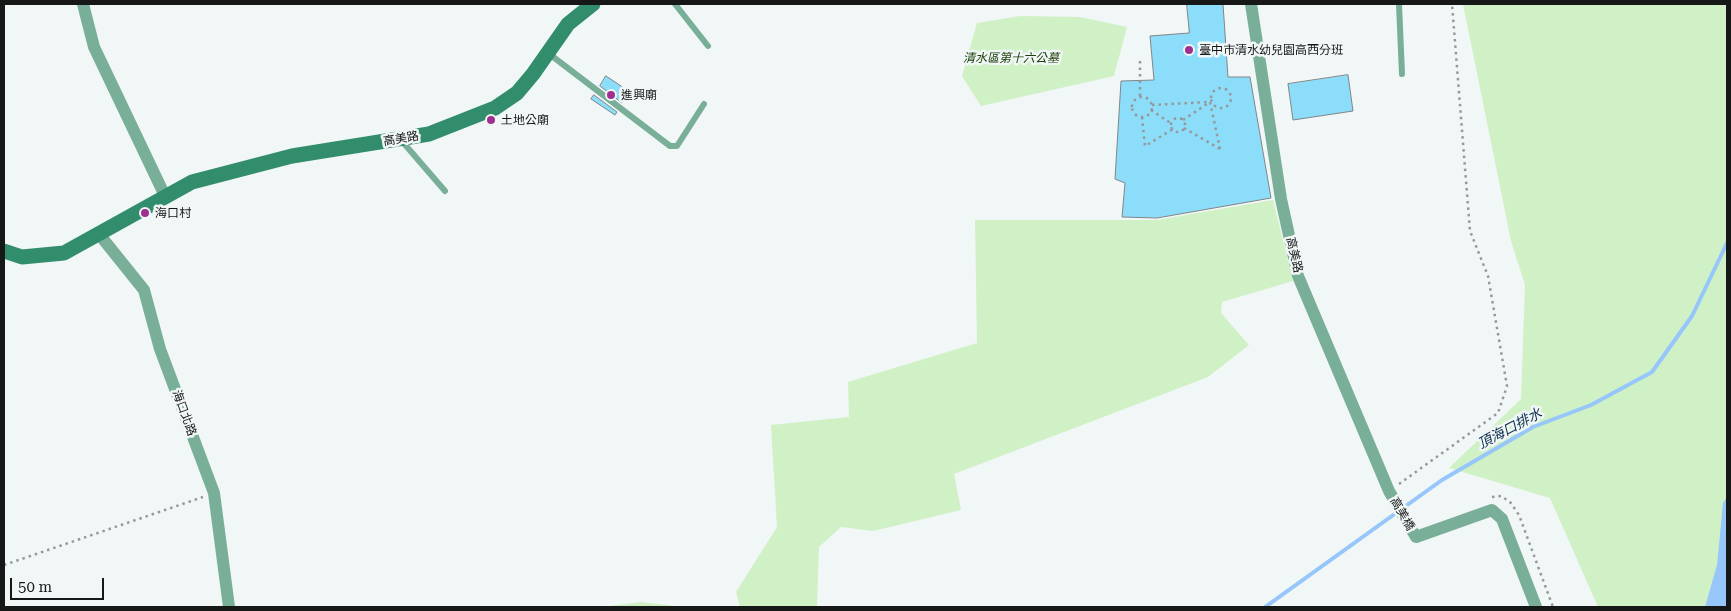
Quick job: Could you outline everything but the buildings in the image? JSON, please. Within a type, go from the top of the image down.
[{"type":"street","points":[[83,4],[94,47],[165,196]]},
{"type":"street","name":"高美路","points":[[4,251],[22,256],[64,253],[192,182],[292,156],[429,134],[495,108],[517,93],[568,24],[594,4]]},
{"type":"street","name":"高美路","points":[[1251,4],[1281,199],[1298,276],[1393,488]]},
{"type":"street","name":"海口北路","points":[[99,234],[144,290],[160,349],[214,493],[229,607]]},
{"type":"street","name":"高美橋","points":[[1393,488],[1416,537],[1492,510],[1502,518],[1536,607]]},
{"type":"lane","points":[[675,4],[708,46]]},
{"type":"lane","points":[[1399,4],[1402,74]]},
{"type":"lane","points":[[548,53],[670,146],[677,146],[704,104]]},
{"type":"lane","points":[[400,139],[445,191]]},
{"type":"path","points":[[1393,488],[1498,413],[1507,386],[1488,276],[1470,231],[1452,4]]},
{"type":"path","points":[[1140,61],[1140,97]]},
{"type":"path","points":[[1152,105],[1210,101],[1216,107],[1222,108],[1230,103],[1231,97],[1225,89],[1218,89],[1213,93],[1210,101],[1220,149],[1184,128]]},
{"type":"path","points":[[1140,97],[1146,98],[1152,105],[1148,115],[1142,117],[1136,115],[1132,106],[1135,100],[1140,97]]},
{"type":"path","points":[[1173,129],[1172,124],[1175,119],[1183,120],[1210,101]]},
{"type":"path","points":[[1151,110],[1172,124]]},
{"type":"path","points":[[1142,117],[1145,146],[1173,129],[1179,131],[1184,128]]},
{"type":"path","points":[[1183,120],[1184,128]]},
{"type":"path","points":[[4,565],[214,493]]},
{"type":"green space","points":[[1463,4],[1727,4],[1727,607],[1598,607],[1550,498],[1449,468],[1521,399],[1525,285],[1511,241]]},
{"type":"green space","name":"清水區第十六公墓","points":[[1020,16],[1080,17],[1127,27],[1114,76],[981,106],[962,76],[977,23]]},
{"type":"green space","points":[[1273,200],[1293,281],[1222,302],[1221,313],[1249,345],[1208,377],[954,474],[961,510],[873,531],[841,527],[819,547],[817,607],[740,607],[736,592],[777,527],[771,425],[849,417],[848,382],[977,343],[975,220],[1157,220]]},
{"type":"green space","points":[[641,602],[684,607],[601,607]]},
{"type":"water","points":[[1727,497],[1727,607],[1705,607],[1717,565],[1723,503]]},
{"type":"waterway","name":"頂海口排水","points":[[1265,607],[1442,480],[1533,427],[1591,405],[1652,372],[1692,316],[1727,243]]},
{"type":"place","name":"臺中市清水幼兒園高西分班","points":[[1189,50]]},
{"type":"place","name":"進興廟","points":[[611,95]]},
{"type":"place","name":"土地公廟","points":[[491,120]]},
{"type":"place","name":"海口村","points":[[145,213]]}]
